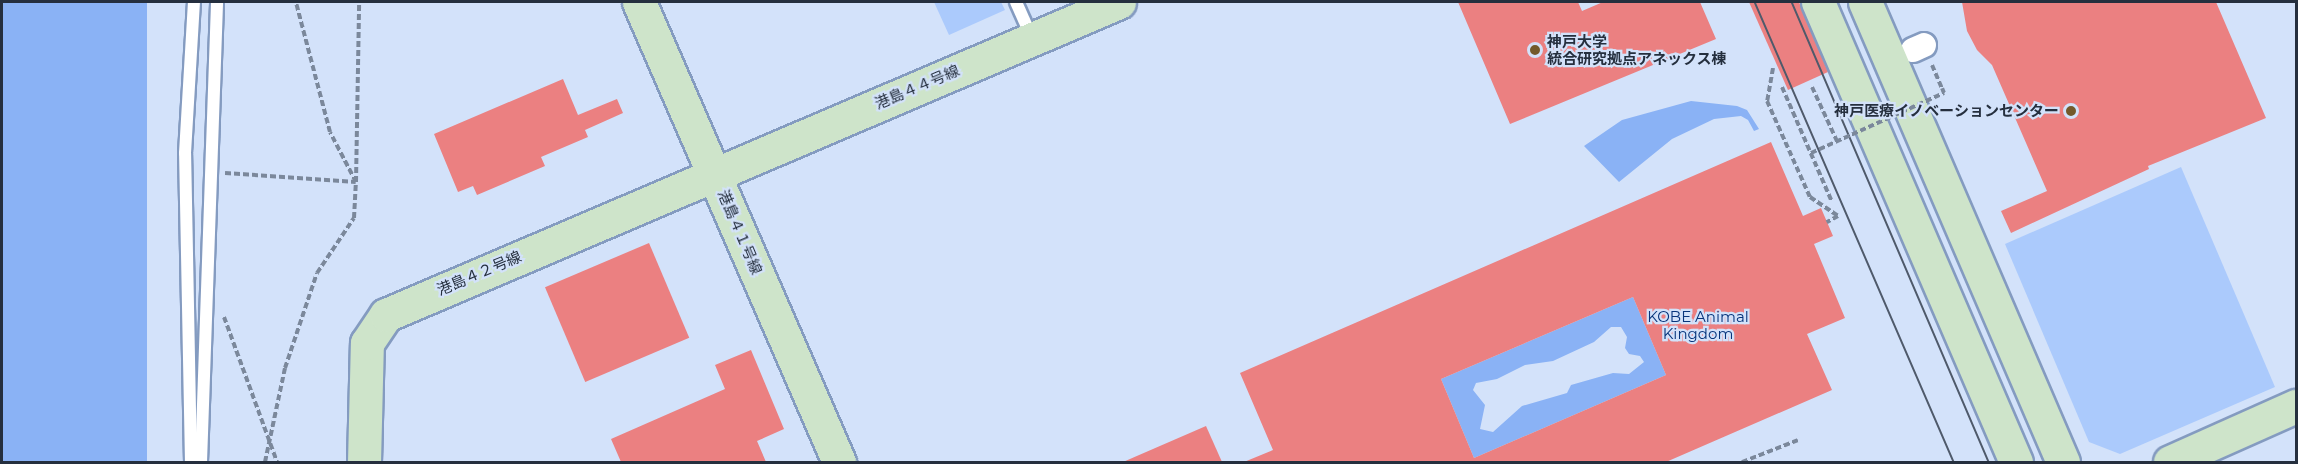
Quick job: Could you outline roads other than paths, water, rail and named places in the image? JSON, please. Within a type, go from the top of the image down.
[{"type":"street","name":"港島４１号線","points":[[639,2],[838,462]]},
{"type":"street","name":"港島４４号線","points":[[714,172],[1119,2]]},
{"type":"street","points":[[1818,2],[2016,462]]},
{"type":"street","points":[[1865,2],[2063,462]]},
{"type":"street","name":"港島４２号線","points":[[364,462],[367,343],[386,315],[714,172]]},
{"type":"street","points":[[2170,462],[2296,406]]},
{"type":"lane","points":[[191,462],[185,153],[194,2]]},
{"type":"lane","points":[[201,462],[217,2]]},
{"type":"lane","points":[[1016,2],[1033,39]]},
{"type":"tram line","points":[[1755,2],[1954,462]]},
{"type":"tram line","points":[[1792,2],[1989,462]]},
{"type":"place","name":"神戸大学 統合研究拠点アネックス棟","points":[[1535,50]]},
{"type":"place","name":"神戸医療イノベーションセンター","points":[[2071,111]]},
{"type":"park label","name":"KOBE Animal Kingdom","points":[[1698,324]]}]
